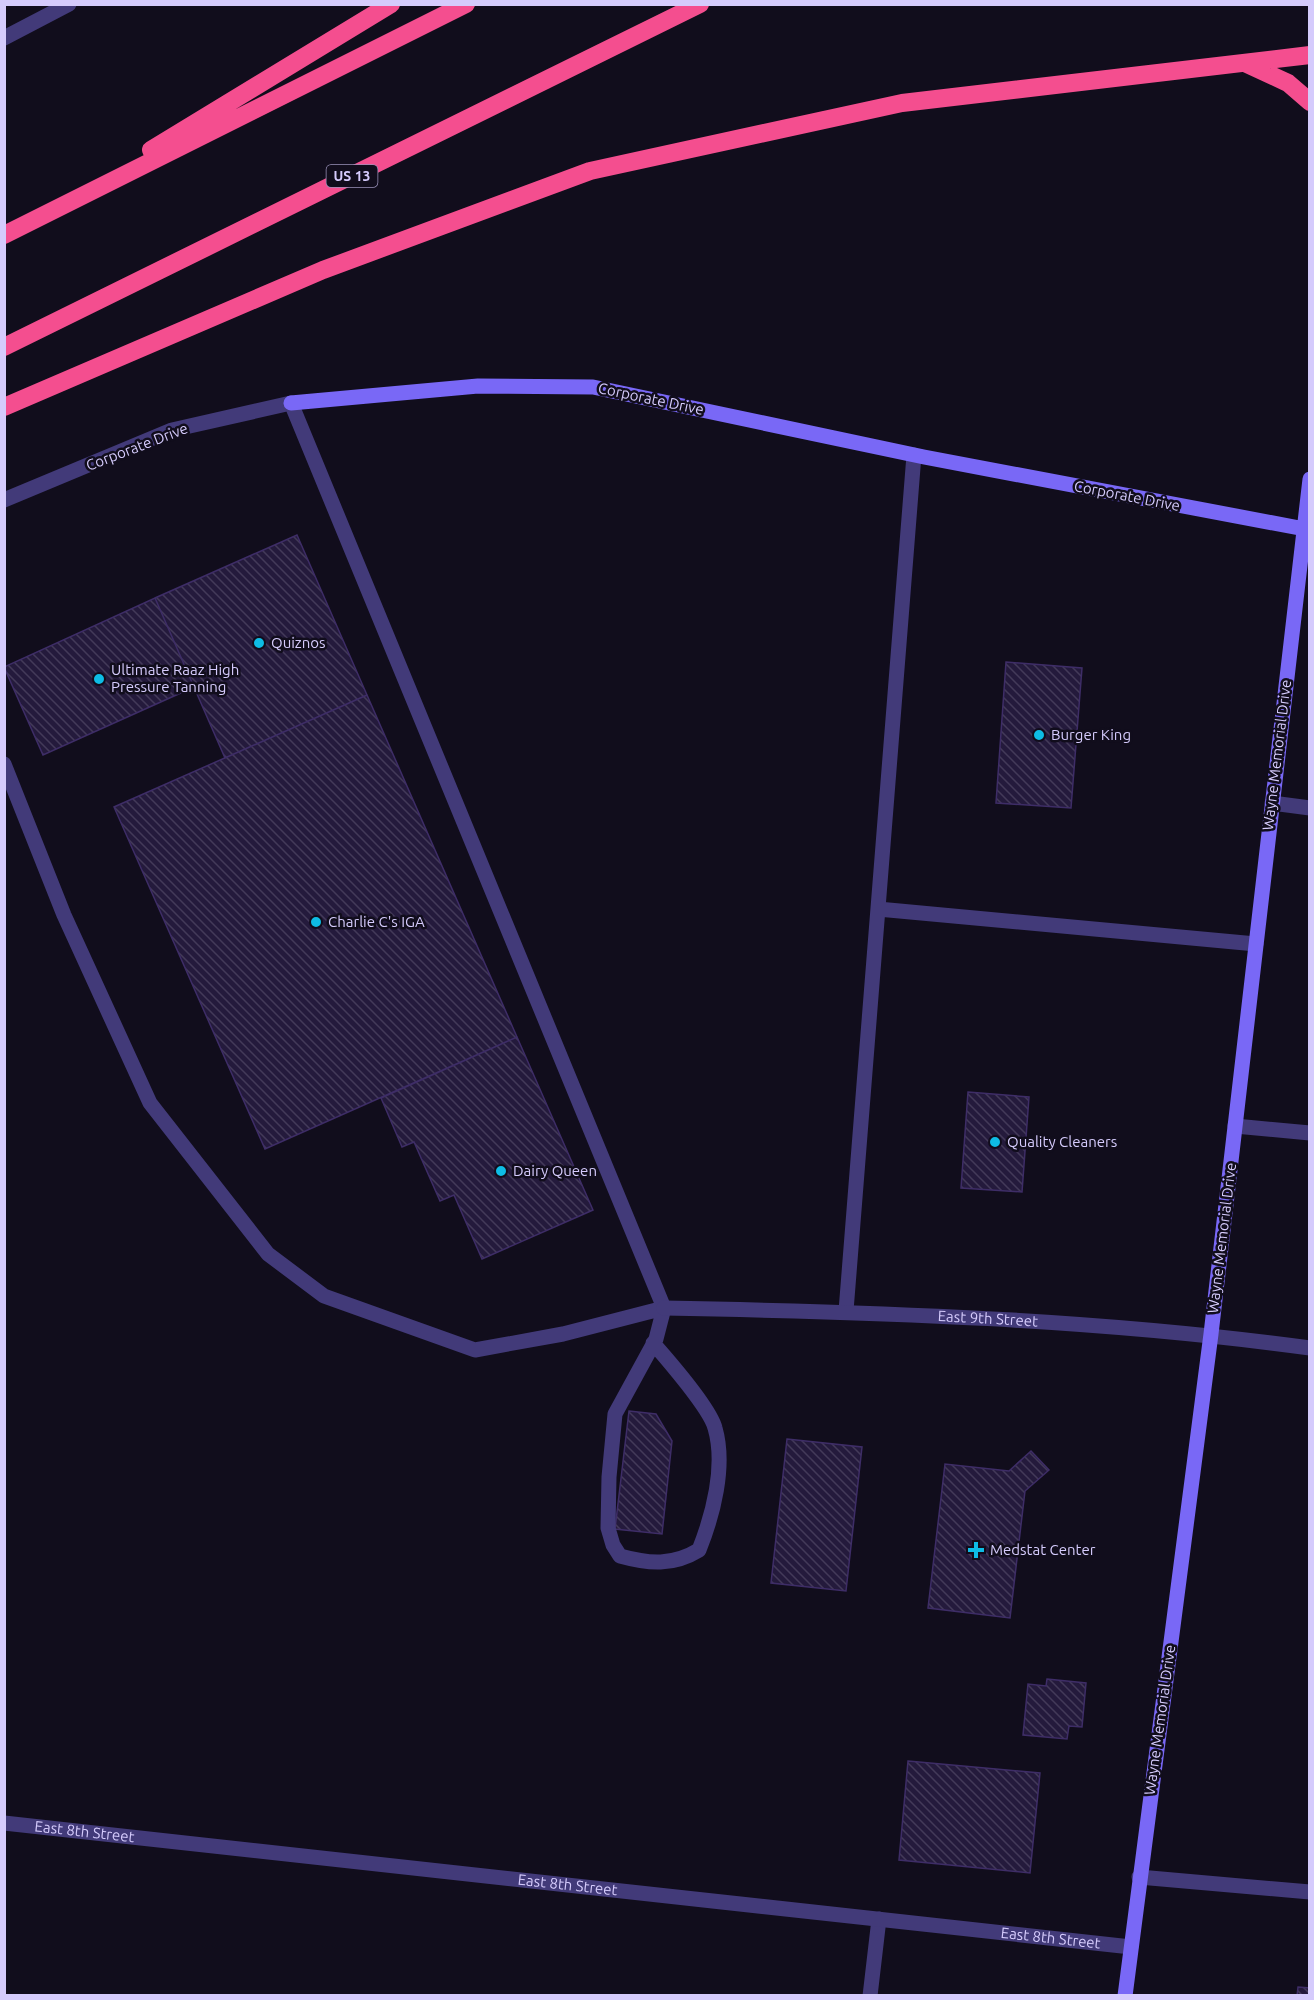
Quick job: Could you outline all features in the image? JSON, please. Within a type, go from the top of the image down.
[{"type":"highway","points":[[40,217],[391,4]]},
{"type":"highway","points":[[4,235],[466,4]]},
{"type":"highway","name":"US 13","points":[[4,347],[700,4]]},
{"type":"highway","points":[[4,407],[323,270],[590,171],[902,103],[1310,55]]},
{"type":"highway","points":[[1245,63],[1288,83],[1310,102]]},
{"type":"main road","name":"Corporate Drive","points":[[291,403],[478,386],[593,387],[914,455],[1306,530]]},
{"type":"main road","name":"Wayne Memorial Drive","points":[[1125,1995],[1211,1334],[1306,530],[1310,479]]},
{"type":"street","points":[[5,36],[69,4]]},
{"type":"street","points":[[291,403],[664,1308],[653,1343],[615,1414],[608,1499],[608,1528],[613,1545],[620,1556],[652,1563],[678,1561],[699,1550],[713,1507],[718,1455],[715,1428],[704,1407],[653,1343]]},
{"type":"street","name":"Corporate Drive","points":[[4,500],[172,430],[291,403]]},
{"type":"street","points":[[846,1311],[914,455]]},
{"type":"street","name":"East 9th Street","points":[[4,764],[64,915],[150,1102],[268,1254],[324,1296],[476,1350],[563,1334],[664,1308],[846,1311],[1211,1334],[1310,1348]]},
{"type":"street","points":[[1272,803],[1310,808]]},
{"type":"street","points":[[878,909],[1256,944]]},
{"type":"street","points":[[1235,1126],[1310,1133]]},
{"type":"street","name":"East 8th Street","points":[[4,1823],[1131,1947]]},
{"type":"street","points":[[1139,1877],[1310,1892]]},
{"type":"street","points":[[870,1995],[879,1919]]},
{"type":"building","name":"Quiznos","points":[[297,535],[367,695],[225,758],[155,598]]},
{"type":"building","name":"Ultimate Raaz High Pressure Tanning","points":[[155,598],[194,687],[43,755],[4,667]]},
{"type":"building","name":"Burger King","points":[[1006,662],[1082,668],[1071,808],[996,803]]},
{"type":"building","name":"Charlie C's IGA","points":[[367,695],[517,1037],[265,1149],[114,807]]},
{"type":"building","name":"Dairy Queen","points":[[517,1037],[593,1210],[482,1259],[454,1195],[440,1201],[414,1142],[402,1147],[381,1098]]},
{"type":"building","name":"Quality Cleaners","points":[[968,1092],[1029,1097],[1022,1192],[961,1188]]},
{"type":"building","points":[[629,1411],[656,1414],[672,1441],[662,1534],[615,1529]]},
{"type":"building","points":[[787,1439],[862,1447],[846,1591],[771,1583]]},
{"type":"building","name":"Medstat Center","points":[[1031,1451],[1049,1470],[1025,1491],[1010,1618],[928,1608],[945,1464],[1009,1471]]},
{"type":"building","points":[[1047,1679],[1086,1683],[1082,1727],[1069,1726],[1067,1739],[1023,1735],[1028,1684],[1046,1686]]},
{"type":"building","points":[[908,1761],[1040,1773],[1030,1873],[899,1860]]},
{"type":"building","points":[[1298,1987],[1310,1988],[1310,1996],[1297,1996]]},
{"type":"place","name":"Quiznos","points":[[259,643]]},
{"type":"place","name":"Ultimate Raaz High Pressure Tanning","points":[[99,679]]},
{"type":"place","name":"Burger King","points":[[1039,735]]},
{"type":"place","name":"Charlie C's IGA","points":[[316,922]]},
{"type":"place","name":"Quality Cleaners","points":[[995,1142]]},
{"type":"place","name":"Dairy Queen","points":[[501,1171]]},
{"type":"place","name":"Medstat Center","points":[[976,1550]]}]
